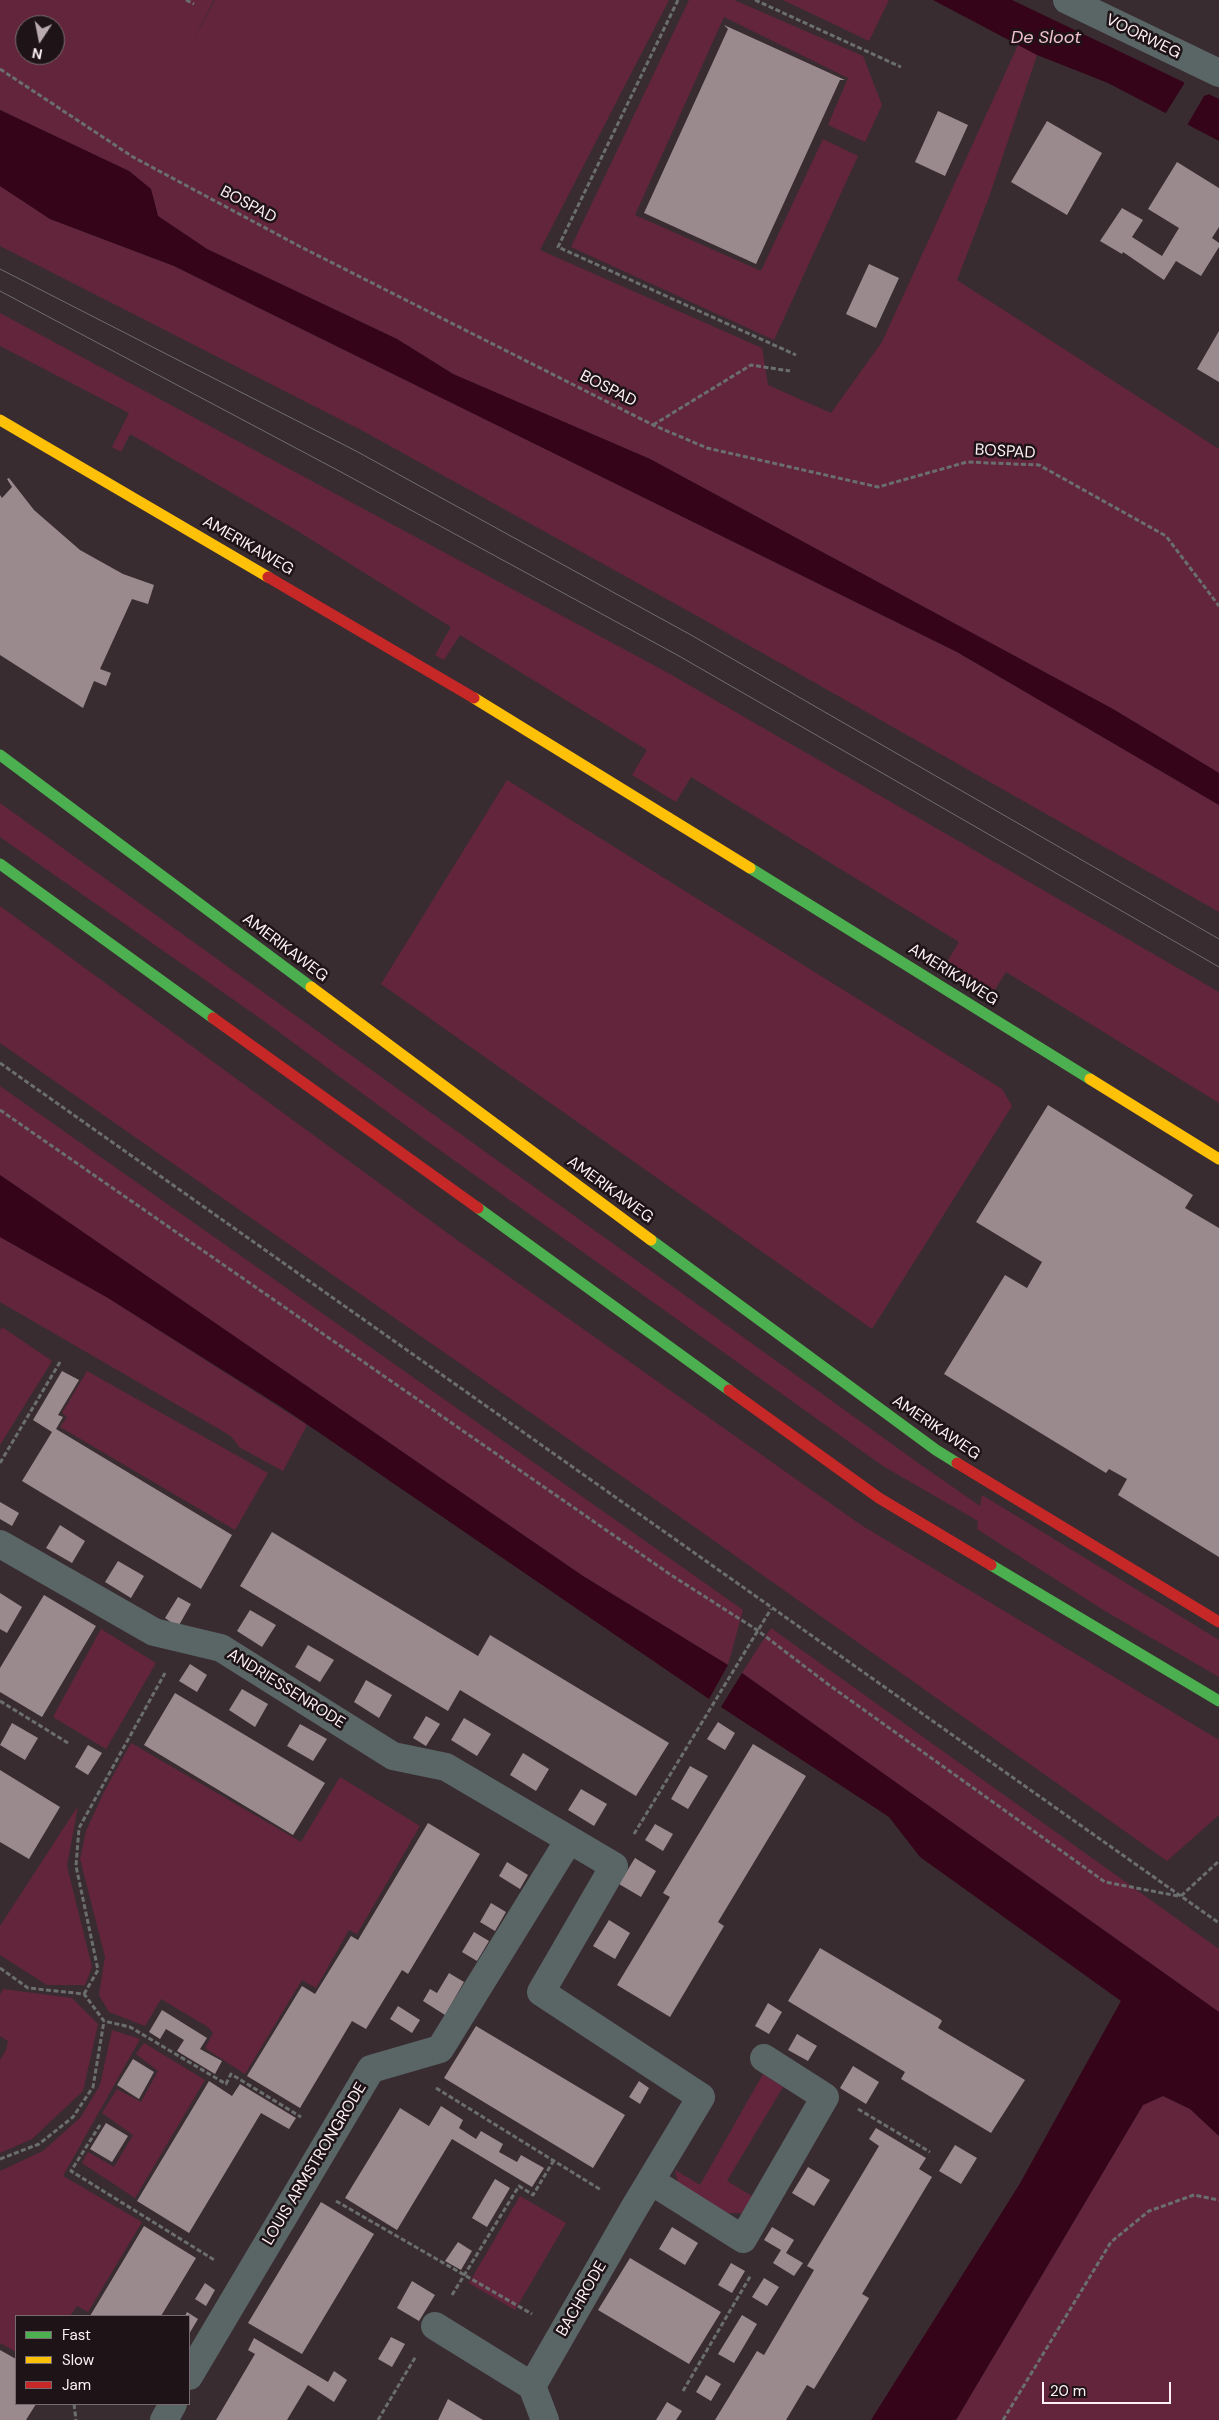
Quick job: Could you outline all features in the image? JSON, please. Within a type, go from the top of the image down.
[{"type":"main road","name":"AMERIKAWEG","points":[[0,420],[496,711],[1219,1159]]},
{"type":"main road","name":"AMERIKAWEG","points":[[0,755],[526,1149],[936,1450],[1219,1622]]},
{"type":"main road","points":[[0,864],[879,1498],[1219,1701]]},
{"type":"street","name":"VOORWEG","points":[[1067,0],[1219,73]]},
{"type":"street","name":"ANDRIESSENRODE","points":[[0,1544],[154,1632],[221,1648],[393,1756],[446,1767],[614,1866]]},
{"type":"street","name":"LOUIS ARMSTRONGRODE","points":[[190,2374],[371,2069],[440,2049],[570,1840]]},
{"type":"street","name":"BACHRODE","points":[[532,2386],[701,2096],[541,1992],[614,1866]]},
{"type":"street","points":[[651,2181],[743,2239],[826,2097],[764,2058]]},
{"type":"street","points":[[434,2326],[532,2386],[545,2420]]},
{"type":"street","points":[[164,2420],[172,2405]]},
{"type":"path","points":[[186,0],[194,4]]},
{"type":"path","points":[[678,0],[558,247],[796,355]]},
{"type":"path","points":[[755,0],[902,67]]},
{"type":"path","name":"BOSPAD","points":[[0,69],[133,157],[299,246],[653,425],[706,448],[878,487],[967,462],[1039,465],[1166,536],[1219,606]]},
{"type":"path","points":[[653,425],[751,365],[790,371]]},
{"type":"path","points":[[0,1063],[771,1609],[1219,1923]]},
{"type":"path","points":[[0,1110],[671,1575],[758,1630],[829,1685],[1105,1882],[1181,1896]]},
{"type":"path","points":[[0,1463],[60,1362]]},
{"type":"path","points":[[614,1866],[771,1609]]},
{"type":"path","points":[[84,1994],[98,1970],[76,1866],[79,1828],[184,1639]]},
{"type":"path","points":[[0,1701],[68,1743]]},
{"type":"path","points":[[1181,1896],[1219,1860]]},
{"type":"path","points":[[0,1968],[28,1988],[84,1994],[104,2021],[130,2027],[226,2084],[231,2074],[332,2135]]},
{"type":"path","points":[[0,2159],[39,2144],[73,2117],[92,2087],[104,2021]]},
{"type":"path","points":[[418,2056],[422,2080],[633,2210]]},
{"type":"path","points":[[826,2097],[837,2096],[930,2152]]},
{"type":"path","points":[[100,2125],[71,2171],[247,2280]]},
{"type":"path","points":[[378,2420],[464,2274],[519,2186],[533,2195],[554,2160]]},
{"type":"path","points":[[304,2183],[562,2332]]},
{"type":"path","points":[[1003,2420],[1111,2242],[1149,2211],[1194,2195],[1219,2200]]},
{"type":"path","points":[[683,2391],[756,2268],[743,2239]]},
{"type":"path","points":[[74,2405],[76,2420]]},
{"type":"shaded area","points":[[0,0],[214,0],[191,45],[215,0],[669,0],[540,250],[762,348],[768,385],[831,413],[882,342],[1019,43],[1037,55],[989,197],[957,280],[1219,449],[1219,773],[1113,709],[650,459],[453,374],[397,339],[207,249],[158,216],[151,189],[129,171],[0,110]]},
{"type":"shaded area","points":[[689,0],[734,0],[863,56],[882,105],[865,142],[828,125],[848,78],[724,17],[635,215],[761,271],[823,139],[858,156],[774,340],[571,247]]},
{"type":"shaded area","points":[[783,0],[889,0],[869,41]]},
{"type":"shaded area","points":[[0,186],[50,219],[174,266],[957,652],[1219,805],[1219,912],[699,617],[363,431],[0,246]]},
{"type":"shaded area","points":[[0,313],[670,674],[1219,992],[1219,1103],[1006,972],[991,996],[944,967],[959,942],[691,777],[676,802],[632,775],[647,750],[460,635],[444,660],[435,655],[451,627],[296,530],[130,434],[121,452],[112,447],[129,413],[0,346]]},
{"type":"shaded area","points":[[507,780],[1002,1089],[1012,1106],[872,1329],[381,984]]},
{"type":"shaded area","points":[[0,803],[980,1506],[982,1495],[1219,1640],[1219,1677],[1105,1611],[977,1529],[978,1521],[883,1466],[427,1141],[264,1021],[0,837]]},
{"type":"shaded area","points":[[0,906],[457,1240],[861,1525],[1219,1740],[1219,1815],[1167,1861],[689,1523],[0,1043]]},
{"type":"shaded area","points":[[0,1086],[743,1610],[728,1665],[583,1576],[0,1175]]},
{"type":"shaded area","points":[[0,1237],[108,1298],[307,1425],[283,1471],[239,1447],[231,1436],[0,1302]]},
{"type":"shaded area","points":[[2,1327],[52,1361],[0,1445],[0,1331]]},
{"type":"shaded area","points":[[87,1371],[268,1473],[235,1530],[60,1427],[67,1417],[62,1413]]},
{"type":"shaded area","points":[[771,1628],[1219,1949],[1219,2012],[742,1673]]},
{"type":"shaded area","points":[[101,1629],[156,1663],[106,1749],[53,1717]]},
{"type":"shaded area","points":[[131,1743],[301,1842],[340,1777],[420,1826],[357,1934],[349,1930],[316,1988],[302,1980],[245,2074],[205,2048],[213,2033],[208,2027],[161,1999],[145,2026],[109,2012],[99,1995],[105,1957],[80,1859],[86,1831],[104,1792]]},
{"type":"shaded area","points":[[78,1806],[67,1866],[92,1967],[85,1985],[47,1985],[0,1955],[0,1926]]},
{"type":"shaded area","points":[[3,1989],[72,1998],[98,2024],[83,2091],[32,2139],[0,2153],[0,2060],[6,2050],[8,2041],[0,2036],[0,1995]]},
{"type":"shaded area","points":[[112,2030],[140,2039],[63,2176],[142,2222],[88,2312],[77,2306],[71,2315],[15,2315],[15,2351],[0,2343],[0,2171],[43,2151],[81,2117],[100,2085]]},
{"type":"shaded area","points":[[144,2043],[205,2080],[135,2198],[82,2163],[88,2152],[114,2167],[133,2135],[102,2113],[117,2089],[141,2102],[158,2071],[136,2054]]},
{"type":"shaded area","points":[[763,2074],[783,2087],[727,2181],[752,2196],[742,2213],[723,2213],[679,2187],[675,2170],[700,2185]]},
{"type":"shaded area","points":[[1163,2096],[1190,2109],[1219,2136],[1219,2420],[956,2420],[1143,2105]]},
{"type":"shaded area","points":[[520,2196],[566,2223],[515,2310],[469,2283]]},
{"type":"water","name":"De Sloot","points":[[933,0],[1012,0],[1219,99],[1219,141],[1108,83],[1037,55]]},
{"type":"water","points":[[0,110],[129,171],[151,189],[158,216],[207,249],[397,339],[453,374],[650,459],[1113,709],[1219,773],[1219,805],[957,652],[174,266],[50,219],[0,186]]},
{"type":"water","points":[[0,1175],[583,1576],[728,1665],[709,1699],[286,1410],[108,1298],[0,1237]]},
{"type":"water","points":[[742,1673],[1219,2012],[1219,2136],[1190,2109],[1163,2096],[1143,2105],[956,2420],[871,2420],[1019,2185],[1121,2001],[920,1857],[889,1817],[721,1707]]},
{"type":"pier","points":[[1184,79],[1212,93],[1204,96],[1186,127],[1164,116],[1184,84]]},
{"type":"building","points":[[724,25],[845,80],[840,80],[756,264],[644,213],[728,29]]},
{"type":"building","points":[[938,111],[968,125],[945,176],[915,162]]},
{"type":"building","points":[[1047,121],[1102,153],[1067,215],[1011,182]]},
{"type":"building","points":[[1177,162],[1219,188],[1219,227],[1212,238],[1219,243],[1219,247],[1201,276],[1176,261],[1164,280],[1123,252],[1122,254],[1100,241],[1122,208],[1143,220],[1132,237],[1162,256],[1179,228],[1148,209]]},
{"type":"building","points":[[869,264],[899,278],[876,328],[846,314]]},
{"type":"building","points":[[1219,331],[1219,382],[1197,369]]},
{"type":"building","points":[[9,478],[34,510],[80,550],[123,574],[154,585],[148,604],[132,599],[100,669],[111,673],[106,686],[94,681],[83,708],[0,655],[0,495],[2,498],[12,487],[7,479]]},
{"type":"building","points":[[1048,1105],[1193,1195],[1185,1208],[1219,1228],[1219,1557],[1118,1495],[1127,1479],[1109,1469],[1106,1473],[944,1374],[1005,1275],[1027,1288],[1042,1262],[976,1222]]},
{"type":"building","points":[[62,1371],[79,1380],[58,1415],[63,1417],[56,1429],[232,1535],[201,1589],[22,1481],[52,1432],[33,1420]]},
{"type":"building","points":[[0,1502],[19,1513],[12,1526],[0,1519]]},
{"type":"building","points":[[60,1525],[85,1541],[72,1563],[46,1548]]},
{"type":"building","points":[[272,1532],[478,1656],[490,1635],[669,1743],[636,1796],[460,1690],[448,1711],[240,1586]]},
{"type":"building","points":[[118,1561],[144,1576],[131,1598],[105,1582]]},
{"type":"building","points":[[0,1593],[22,1607],[7,1633],[0,1629]]},
{"type":"building","points":[[44,1595],[96,1626],[42,1717],[0,1692],[0,1668]]},
{"type":"building","points":[[178,1597],[191,1604],[178,1627],[165,1618]]},
{"type":"building","points":[[250,1610],[276,1625],[262,1647],[237,1631]]},
{"type":"building","points":[[308,1645],[334,1660],[320,1682],[295,1667]]},
{"type":"building","points":[[190,1664],[207,1675],[197,1692],[179,1681]]},
{"type":"building","points":[[366,1680],[392,1695],[379,1718],[354,1702]]},
{"type":"building","points":[[242,1689],[268,1704],[255,1727],[229,1710]]},
{"type":"building","points":[[175,1693],[325,1783],[293,1835],[144,1745]]},
{"type":"building","points":[[426,1716],[440,1724],[426,1746],[413,1738]]},
{"type":"building","points":[[464,1718],[491,1734],[477,1756],[451,1740]]},
{"type":"building","points":[[718,1722],[735,1733],[725,1750],[707,1739]]},
{"type":"building","points":[[12,1723],[38,1738],[25,1760],[0,1745]]},
{"type":"building","points":[[300,1724],[327,1739],[313,1761],[287,1746]]},
{"type":"building","points":[[753,1744],[806,1776],[718,1922],[724,1926],[670,2017],[617,1985],[670,1897],[663,1893]]},
{"type":"building","points":[[88,1745],[102,1753],[88,1775],[75,1767]]},
{"type":"building","points":[[523,1753],[549,1769],[536,1791],[510,1775]]},
{"type":"building","points":[[690,1766],[708,1776],[688,1809],[671,1799]]},
{"type":"building","points":[[0,1770],[60,1807],[29,1859],[0,1842]]},
{"type":"building","points":[[581,1789],[607,1804],[594,1826],[568,1810]]},
{"type":"building","points":[[428,1823],[480,1854],[408,1974],[402,1970],[366,2029],[352,2021],[300,2108],[247,2076],[302,1986],[315,1994],[351,1936],[358,1940]]},
{"type":"building","points":[[655,1824],[673,1834],[663,1851],[645,1840]]},
{"type":"building","points":[[635,1858],[656,1871],[641,1897],[619,1884]]},
{"type":"building","points":[[507,1862],[528,1875],[520,1889],[499,1876]]},
{"type":"building","points":[[491,1903],[506,1912],[495,1931],[480,1922]]},
{"type":"building","points":[[609,1920],[630,1933],[615,1959],[593,1946]]},
{"type":"building","points":[[474,1932],[489,1941],[477,1961],[462,1952]]},
{"type":"building","points":[[820,1948],[940,2019],[942,2021],[938,2028],[1025,2080],[991,2133],[901,2079],[905,2072],[788,2001]]},
{"type":"building","points":[[449,1973],[464,1982],[445,2015],[423,2001],[430,1989],[437,1993]]},
{"type":"building","points":[[768,2003],[782,2012],[769,2034],[755,2026]]},
{"type":"building","points":[[398,2006],[420,2020],[412,2033],[390,2019]]},
{"type":"building","points":[[162,2010],[207,2038],[200,2049],[222,2061],[215,2074],[177,2051],[184,2040],[166,2029],[160,2039],[149,2032]]},
{"type":"building","points":[[476,2026],[625,2115],[593,2168],[444,2078]]},
{"type":"building","points":[[797,2034],[817,2046],[808,2061],[788,2050]]},
{"type":"building","points":[[133,2059],[154,2072],[139,2099],[117,2085]]},
{"type":"building","points":[[853,2066],[879,2082],[866,2104],[840,2088]]},
{"type":"building","points":[[209,2081],[232,2096],[240,2084],[296,2118],[289,2129],[261,2113],[189,2233],[137,2201]]},
{"type":"building","points":[[639,2081],[649,2088],[640,2104],[629,2097]]},
{"type":"building","points":[[441,2106],[463,2120],[459,2128],[476,2139],[481,2131],[503,2144],[499,2152],[517,2162],[521,2155],[544,2168],[532,2187],[452,2139],[397,2230],[345,2198],[400,2108],[429,2126]]},
{"type":"building","points":[[106,2123],[128,2136],[112,2162],[90,2149]]},
{"type":"building","points":[[876,2128],[926,2158],[919,2169],[932,2177],[862,2294],[869,2298],[868,2300],[814,2389],[807,2385],[786,2420],[715,2420],[757,2351],[764,2355],[814,2270],[807,2266],[879,2146],[869,2139]]},
{"type":"building","points":[[955,2145],[977,2158],[961,2184],[939,2171]]},
{"type":"building","points":[[808,2167],[830,2180],[814,2206],[792,2193]]},
{"type":"building","points":[[495,2179],[510,2188],[487,2227],[472,2218]]},
{"type":"building","points":[[321,2202],[374,2234],[302,2354],[248,2323]]},
{"type":"building","points":[[144,2226],[196,2258],[162,2315],[91,2315]]},
{"type":"building","points":[[672,2227],[698,2243],[685,2265],[659,2249]]},
{"type":"building","points":[[772,2227],[794,2240],[786,2253],[803,2263],[794,2276],[773,2263],[781,2250],[764,2240]]},
{"type":"building","points":[[458,2242],[472,2251],[461,2270],[445,2261]]},
{"type":"building","points":[[630,2258],[721,2312],[689,2364],[598,2310]]},
{"type":"building","points":[[731,2263],[745,2271],[732,2293],[718,2285]]},
{"type":"building","points":[[764,2278],[779,2287],[767,2306],[752,2297]]},
{"type":"building","points":[[412,2281],[435,2295],[419,2321],[397,2308]]},
{"type":"building","points":[[205,2283],[215,2290],[206,2306],[195,2299]]},
{"type":"building","points":[[187,2312],[198,2319],[190,2332],[190,2315],[186,2315]]},
{"type":"building","points":[[742,2315],[757,2324],[734,2363],[718,2354]]},
{"type":"building","points":[[391,2337],[405,2344],[392,2367],[378,2359]]},
{"type":"building","points":[[254,2338],[328,2382],[334,2371],[347,2380],[334,2402],[308,2385],[287,2420],[216,2420],[255,2354],[248,2350]]},
{"type":"building","points":[[0,2350],[15,2358],[15,2405],[35,2405],[26,2420],[0,2420]]},
{"type":"building","points":[[706,2375],[721,2384],[711,2401],[696,2392]]},
{"type":"building","points":[[448,2399],[483,2420],[438,2420]]},
{"type":"building","points":[[667,2402],[682,2411],[676,2420],[656,2420]]},
{"type":"tram line","points":[[0,269],[356,451],[691,635],[1219,939]]},
{"type":"tram line","points":[[0,291],[341,472],[679,656],[1219,967]]},
{"type":"traffic: fast","points":[[0,755],[311,987]]},
{"type":"traffic: fast","points":[[0,864],[213,1018]]},
{"type":"traffic: fast","points":[[750,868],[1090,1079]]},
{"type":"traffic: fast","points":[[478,1208],[729,1390]]},
{"type":"traffic: fast","points":[[651,1240],[936,1450],[957,1463]]},
{"type":"traffic: fast","points":[[991,1565],[1219,1701]]},
{"type":"traffic: slow","points":[[0,420],[268,577]]},
{"type":"traffic: slow","points":[[474,698],[750,868]]},
{"type":"traffic: slow","points":[[311,987],[651,1240]]},
{"type":"traffic: slow","points":[[1090,1079],[1219,1159]]},
{"type":"traffic: jam","points":[[268,577],[474,698]]},
{"type":"traffic: jam","points":[[213,1018],[478,1208]]},
{"type":"traffic: jam","points":[[729,1390],[879,1498],[991,1565]]},
{"type":"traffic: jam","points":[[957,1463],[1219,1622]]}]
